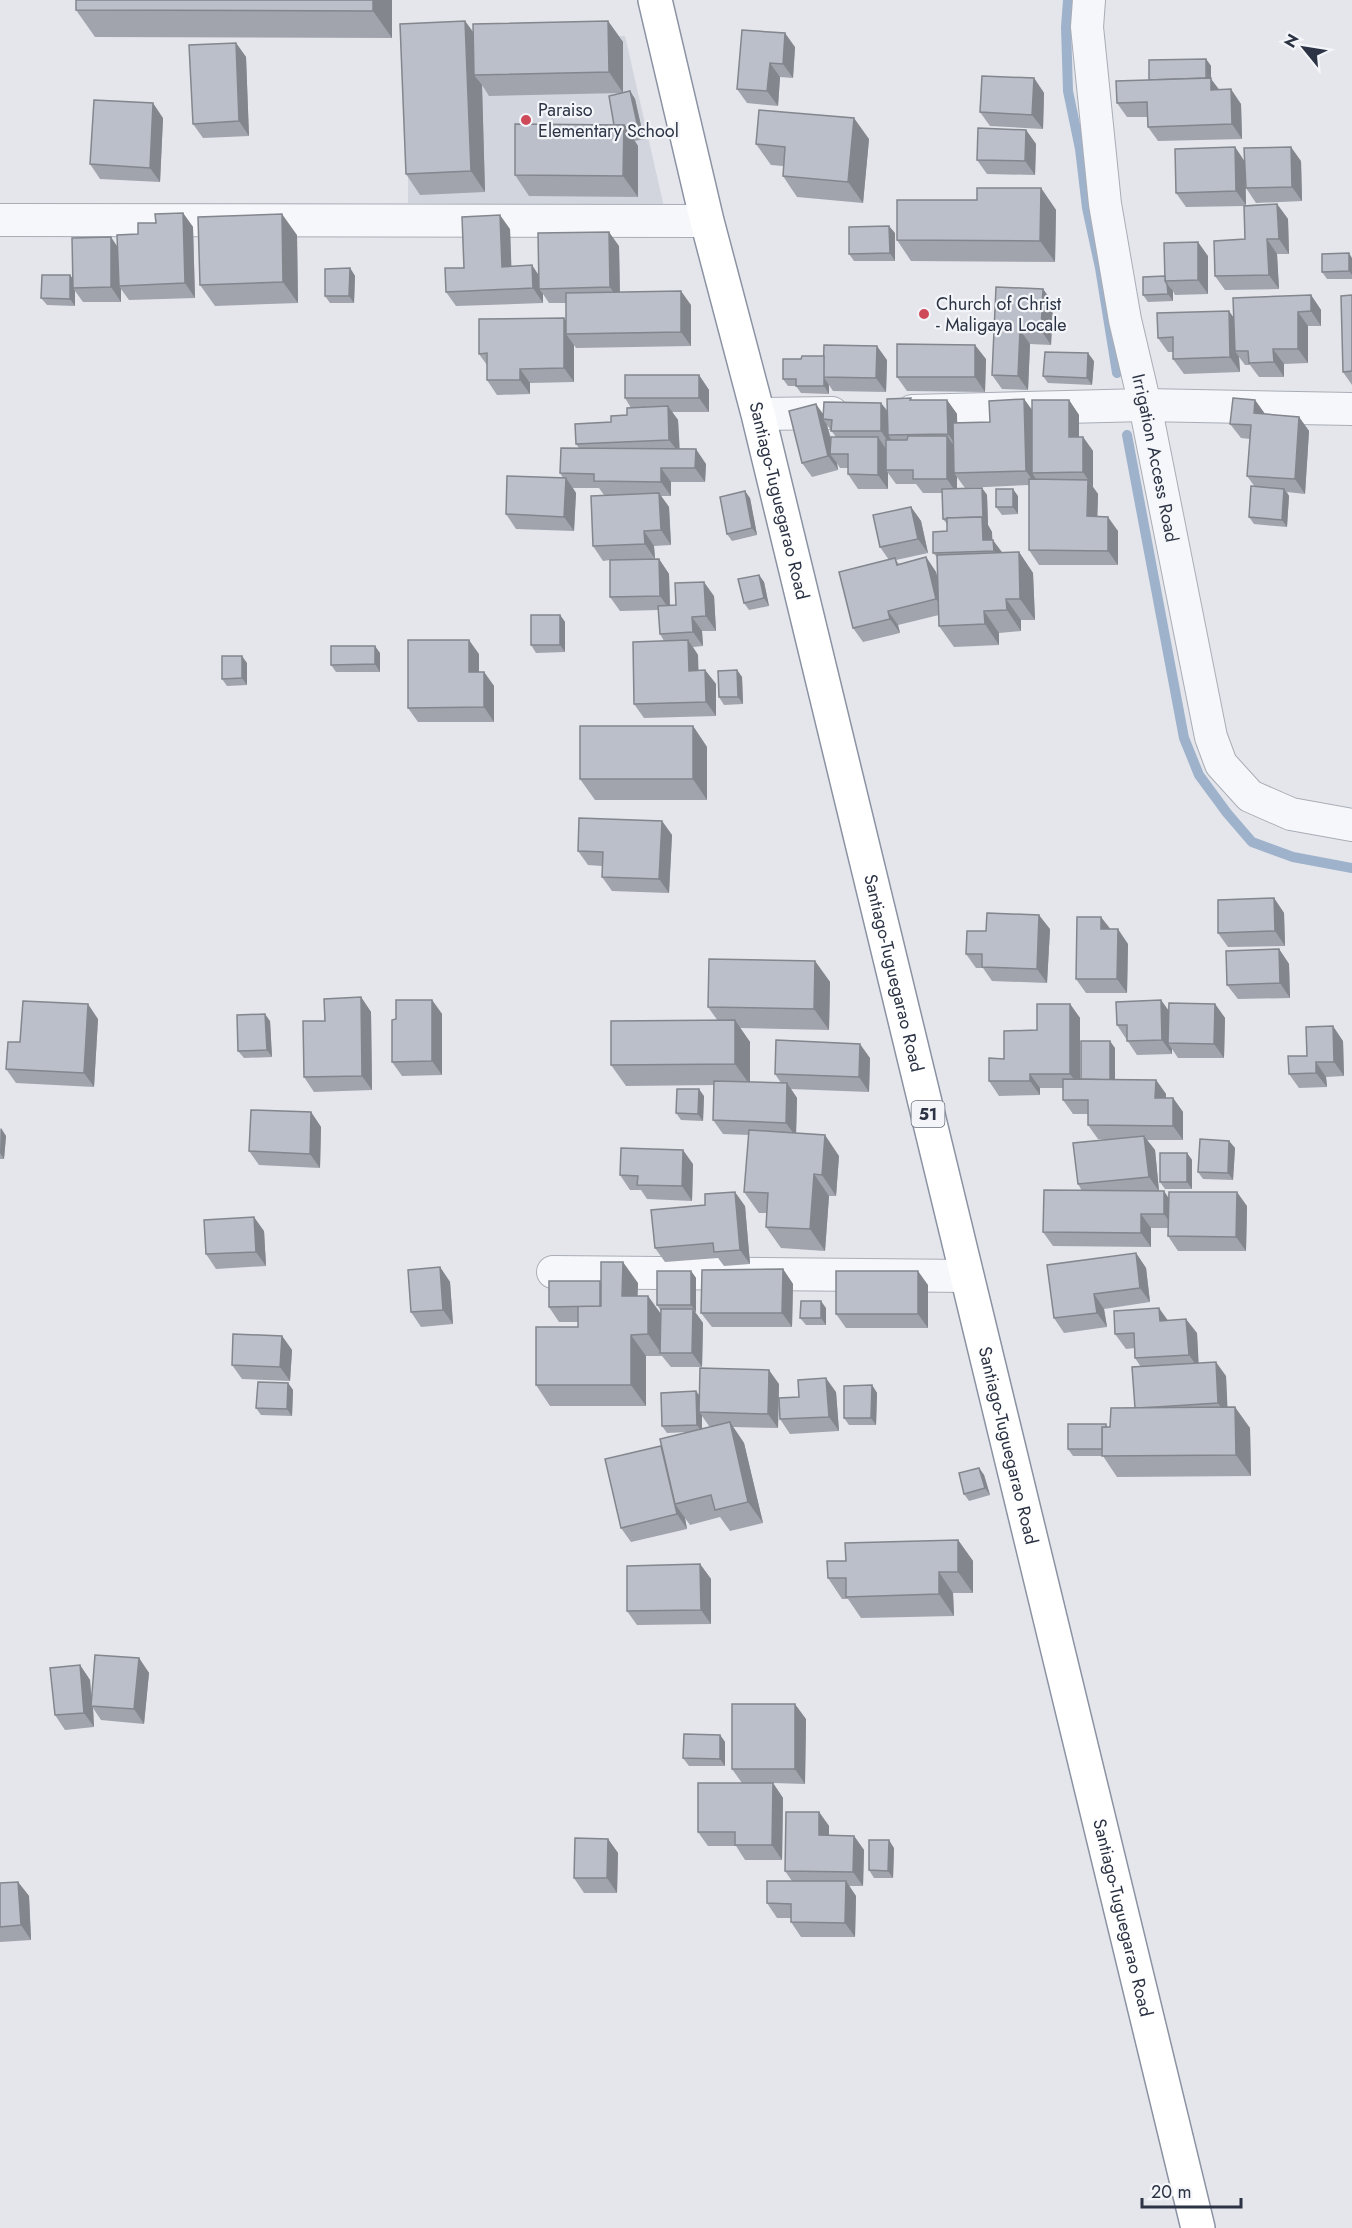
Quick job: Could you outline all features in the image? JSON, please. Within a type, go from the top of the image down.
[{"type":"highway","name":"Santiago-Tuguegarao Road","points":[[655,0],[707,221],[758,414],[1198,2228]]},
{"type":"street","name":"Irrigation Access Road","points":[[1089,0],[1087,27],[1105,204],[1125,320],[1145,405],[1211,737],[1221,764],[1250,796],[1291,814],[1352,825]]},
{"type":"street","points":[[0,220],[707,221]]},
{"type":"street","points":[[758,414],[1145,405],[1352,409]]},
{"type":"street","points":[[553,1272],[967,1276]]},
{"type":"shaded area","name":"Paraiso Elementary School","points":[[625,36],[664,207],[408,203],[408,38]]},
{"type":"building","points":[[76,0],[373,0],[373,11],[76,10]]},
{"type":"building","points":[[465,21],[471,171],[406,174],[400,24]]},
{"type":"building","points":[[608,21],[609,72],[474,75],[473,24]]},
{"type":"building","points":[[742,30],[785,33],[783,64],[770,63],[767,91],[737,89]]},
{"type":"building","points":[[236,43],[239,121],[193,124],[189,45]]},
{"type":"building","points":[[1206,59],[1206,78],[1149,80],[1149,60]]},
{"type":"building","points":[[982,76],[1034,78],[1032,115],[980,112]]},
{"type":"building","points":[[1211,78],[1211,90],[1231,89],[1232,124],[1148,127],[1147,102],[1117,103],[1116,81]]},
{"type":"building","points":[[630,91],[639,132],[630,134],[624,125],[614,125],[609,96]]},
{"type":"building","points":[[94,100],[153,103],[150,168],[90,164]]},
{"type":"building","points":[[759,110],[854,118],[848,182],[783,176],[785,147],[756,144]]},
{"type":"building","points":[[515,124],[624,125],[623,176],[515,175]]},
{"type":"building","points":[[978,128],[1026,130],[1025,161],[977,160]]},
{"type":"building","points":[[1235,147],[1236,191],[1176,193],[1175,149]]},
{"type":"building","points":[[1291,147],[1292,187],[1246,188],[1244,148]]},
{"type":"building","points":[[977,188],[1041,188],[1040,241],[897,240],[897,200],[977,200]]},
{"type":"building","points":[[1277,204],[1279,239],[1267,239],[1269,275],[1215,276],[1214,241],[1245,239],[1244,206]]},
{"type":"building","points":[[183,213],[185,283],[119,286],[117,235],[138,234],[138,223],[156,223],[155,214]]},
{"type":"building","points":[[282,214],[283,282],[200,285],[198,217]]},
{"type":"building","points":[[500,215],[502,267],[532,265],[533,288],[446,292],[445,268],[464,268],[462,217]]},
{"type":"building","points":[[889,226],[890,253],[849,254],[849,227]]},
{"type":"building","points":[[609,232],[610,287],[539,289],[538,233]]},
{"type":"building","points":[[111,237],[111,287],[73,288],[72,238]]},
{"type":"building","points":[[1198,242],[1198,280],[1165,281],[1164,243]]},
{"type":"building","points":[[1349,253],[1349,271],[1322,272],[1322,254]]},
{"type":"building","points":[[350,268],[349,296],[325,296],[325,269]]},
{"type":"building","points":[[42,275],[70,275],[70,299],[41,298]]},
{"type":"building","points":[[1165,276],[1168,294],[1143,295],[1143,277]]},
{"type":"building","points":[[996,287],[1043,289],[1041,330],[1020,330],[1018,376],[992,375]]},
{"type":"building","points":[[681,291],[681,332],[566,334],[566,293]]},
{"type":"building","points":[[1311,295],[1311,311],[1298,312],[1298,349],[1273,349],[1274,362],[1249,363],[1248,351],[1235,351],[1233,298]]},
{"type":"building","points":[[1352,295],[1352,371],[1343,372],[1341,296]]},
{"type":"building","points":[[1229,311],[1230,357],[1173,359],[1173,337],[1158,338],[1157,313]]},
{"type":"building","points":[[564,318],[564,368],[520,369],[520,380],[487,380],[487,353],[479,354],[479,319]]},
{"type":"building","points":[[897,344],[975,345],[975,377],[897,377]]},
{"type":"building","points":[[824,345],[877,346],[876,378],[823,377]]},
{"type":"building","points":[[1045,352],[1088,353],[1087,378],[1043,376]]},
{"type":"building","points":[[802,356],[824,356],[824,386],[796,386],[796,379],[783,379],[783,359],[801,359]]},
{"type":"building","points":[[625,375],[699,375],[699,398],[625,398]]},
{"type":"building","points":[[911,398],[910,400],[947,400],[948,434],[888,435],[887,399]]},
{"type":"building","points":[[1233,398],[1255,400],[1254,413],[1299,417],[1295,479],[1247,476],[1251,425],[1230,424]]},
{"type":"building","points":[[1024,399],[1026,471],[954,473],[953,423],[990,422],[989,401]]},
{"type":"building","points":[[1032,400],[1069,400],[1069,437],[1083,437],[1083,472],[1032,473]]},
{"type":"building","points":[[824,402],[881,403],[881,431],[831,431],[832,420],[823,419]]},
{"type":"building","points":[[816,404],[828,456],[802,463],[789,411]]},
{"type":"building","points":[[668,406],[669,440],[576,444],[575,424],[611,422],[611,416],[627,415],[627,408]]},
{"type":"building","points":[[908,436],[947,436],[947,479],[913,479],[913,470],[886,470],[886,440],[907,440]]},
{"type":"building","points":[[831,437],[878,437],[878,475],[848,474],[848,454],[830,454]]},
{"type":"building","points":[[561,448],[696,449],[695,468],[661,468],[661,482],[594,481],[594,474],[560,473]]},
{"type":"building","points":[[507,476],[566,478],[564,517],[506,514]]},
{"type":"building","points":[[1029,479],[1088,480],[1087,516],[1108,517],[1108,551],[1029,550]]},
{"type":"building","points":[[1251,486],[1284,489],[1282,520],[1249,517]]},
{"type":"building","points":[[982,488],[983,518],[943,519],[942,489]]},
{"type":"building","points":[[996,489],[1013,489],[1013,507],[996,507]]},
{"type":"building","points":[[745,491],[752,528],[727,534],[720,497]]},
{"type":"building","points":[[659,493],[661,530],[644,531],[645,544],[593,546],[591,496]]},
{"type":"building","points":[[911,507],[918,539],[880,547],[873,515]]},
{"type":"building","points":[[982,517],[983,540],[993,540],[994,551],[933,553],[933,532],[947,531],[947,518]]},
{"type":"building","points":[[1019,552],[1020,599],[1006,599],[1007,610],[984,611],[985,624],[939,626],[937,555]]},
{"type":"building","points":[[926,557],[936,599],[888,611],[890,619],[853,628],[839,572],[895,558],[897,565]]},
{"type":"building","points":[[659,559],[660,596],[610,597],[610,560]]},
{"type":"building","points":[[759,575],[764,598],[744,603],[738,579]]},
{"type":"building","points":[[704,582],[706,616],[692,617],[693,632],[660,634],[658,606],[676,605],[675,583]]},
{"type":"building","points":[[531,615],[560,615],[560,645],[531,645]]},
{"type":"building","points":[[408,640],[469,640],[469,672],[484,672],[484,707],[408,708]]},
{"type":"building","points":[[688,640],[689,671],[705,670],[706,702],[634,704],[633,642]]},
{"type":"building","points":[[331,646],[375,646],[375,664],[331,665]]},
{"type":"building","points":[[222,656],[242,656],[242,678],[222,679]]},
{"type":"building","points":[[737,670],[738,697],[719,697],[718,671]]},
{"type":"building","points":[[580,726],[693,726],[693,779],[580,779]]},
{"type":"building","points":[[579,818],[662,821],[659,879],[602,877],[603,852],[578,851]]},
{"type":"building","points":[[1274,898],[1275,931],[1218,933],[1218,900]]},
{"type":"building","points":[[987,913],[1039,915],[1037,969],[982,967],[982,954],[966,954],[967,931],[986,931]]},
{"type":"building","points":[[1077,917],[1101,917],[1101,929],[1118,929],[1117,979],[1076,979]]},
{"type":"building","points":[[1279,949],[1280,983],[1227,985],[1226,951]]},
{"type":"building","points":[[709,959],[815,961],[814,1009],[708,1007]]},
{"type":"building","points":[[361,997],[362,1076],[304,1077],[303,1021],[325,1021],[324,999]]},
{"type":"building","points":[[396,1000],[432,1000],[432,1061],[392,1062],[392,1020],[396,1019]]},
{"type":"building","points":[[1161,1000],[1162,1040],[1127,1041],[1127,1025],[1117,1025],[1116,1002]]},
{"type":"building","points":[[23,1001],[88,1004],[84,1073],[6,1069],[8,1042],[20,1042]]},
{"type":"building","points":[[1169,1003],[1215,1004],[1214,1044],[1168,1043]]},
{"type":"building","points":[[1037,1004],[1070,1004],[1070,1074],[1030,1074],[1030,1081],[989,1081],[989,1058],[1004,1059],[1004,1031],[1037,1030]]},
{"type":"building","points":[[265,1014],[267,1050],[238,1051],[237,1015]]},
{"type":"building","points":[[735,1020],[735,1064],[611,1065],[611,1021]]},
{"type":"building","points":[[1333,1026],[1334,1062],[1316,1062],[1316,1073],[1289,1074],[1288,1056],[1307,1056],[1306,1027]]},
{"type":"building","points":[[776,1040],[860,1044],[859,1077],[775,1074]]},
{"type":"building","points":[[1081,1041],[1110,1041],[1110,1080],[1081,1079]]},
{"type":"building","points":[[1063,1079],[1156,1080],[1155,1098],[1173,1098],[1173,1126],[1088,1125],[1088,1100],[1063,1100]]},
{"type":"building","points":[[714,1081],[787,1083],[786,1123],[713,1120]]},
{"type":"building","points":[[677,1089],[699,1089],[698,1114],[676,1113]]},
{"type":"building","points":[[251,1110],[311,1112],[310,1154],[249,1151]]},
{"type":"building","points":[[749,1130],[825,1135],[822,1175],[814,1174],[810,1229],[766,1227],[768,1193],[744,1192]]},
{"type":"building","points":[[1144,1136],[1149,1177],[1078,1184],[1073,1143]]},
{"type":"building","points":[[1200,1139],[1229,1141],[1228,1173],[1198,1172]]},
{"type":"building","points":[[621,1148],[683,1150],[682,1186],[637,1185],[638,1176],[620,1175]]},
{"type":"building","points":[[1160,1153],[1187,1153],[1187,1182],[1160,1182]]},
{"type":"building","points":[[1044,1190],[1164,1191],[1164,1214],[1141,1214],[1141,1233],[1043,1232]]},
{"type":"building","points":[[735,1192],[740,1250],[714,1252],[713,1243],[655,1248],[651,1210],[705,1205],[705,1194]]},
{"type":"building","points":[[1169,1192],[1237,1192],[1236,1237],[1168,1236]]},
{"type":"building","points":[[254,1217],[256,1252],[206,1254],[204,1220]]},
{"type":"building","points":[[1136,1253],[1140,1288],[1094,1294],[1097,1313],[1054,1318],[1047,1265]]},
{"type":"building","points":[[601,1262],[623,1262],[622,1296],[648,1296],[648,1334],[631,1335],[631,1385],[536,1385],[536,1327],[578,1327],[578,1306],[601,1306]]},
{"type":"building","points":[[440,1267],[443,1310],[411,1312],[408,1270]]},
{"type":"building","points":[[783,1269],[782,1313],[701,1313],[702,1270]]},
{"type":"building","points":[[657,1271],[691,1271],[691,1305],[657,1305]]},
{"type":"building","points":[[836,1271],[918,1271],[918,1314],[836,1314]]},
{"type":"building","points":[[549,1281],[600,1281],[600,1306],[549,1307]]},
{"type":"building","points":[[801,1301],[821,1301],[821,1318],[800,1318]]},
{"type":"building","points":[[1159,1308],[1160,1321],[1186,1319],[1189,1355],[1135,1358],[1134,1333],[1115,1334],[1114,1311]]},
{"type":"building","points":[[661,1309],[693,1309],[692,1353],[660,1353]]},
{"type":"building","points":[[233,1334],[282,1336],[280,1367],[232,1365]]},
{"type":"building","points":[[1216,1362],[1218,1403],[1135,1408],[1132,1367]]},
{"type":"building","points":[[700,1368],[769,1370],[768,1414],[699,1412]]},
{"type":"building","points":[[826,1378],[829,1417],[780,1419],[779,1398],[799,1397],[798,1380]]},
{"type":"building","points":[[258,1382],[288,1383],[287,1409],[256,1408]]},
{"type":"building","points":[[872,1385],[871,1418],[844,1418],[844,1386]]},
{"type":"building","points":[[696,1391],[697,1425],[662,1426],[661,1393]]},
{"type":"building","points":[[1235,1407],[1236,1455],[1102,1456],[1102,1427],[1110,1427],[1111,1408]]},
{"type":"building","points":[[730,1422],[748,1502],[715,1510],[711,1495],[675,1504],[660,1439]]},
{"type":"building","points":[[1068,1424],[1106,1424],[1106,1427],[1102,1427],[1102,1449],[1068,1449]]},
{"type":"building","points":[[661,1446],[677,1514],[621,1528],[605,1459]]},
{"type":"building","points":[[979,1468],[985,1488],[964,1494],[959,1473]]},
{"type":"building","points":[[958,1540],[958,1572],[939,1572],[939,1594],[846,1597],[846,1578],[828,1578],[827,1561],[846,1561],[845,1543]]},
{"type":"building","points":[[700,1564],[701,1610],[627,1611],[627,1566]]},
{"type":"building","points":[[95,1655],[139,1658],[134,1709],[91,1706]]},
{"type":"building","points":[[80,1665],[84,1713],[55,1715],[50,1668]]},
{"type":"building","points":[[732,1704],[795,1704],[795,1769],[732,1769]]},
{"type":"building","points":[[684,1734],[720,1735],[720,1759],[683,1758]]},
{"type":"building","points":[[698,1783],[773,1783],[772,1845],[735,1845],[735,1832],[698,1832]]},
{"type":"building","points":[[786,1812],[819,1812],[819,1835],[854,1836],[853,1872],[785,1871]]},
{"type":"building","points":[[575,1838],[608,1839],[607,1878],[574,1878]]},
{"type":"building","points":[[869,1840],[889,1840],[888,1871],[869,1870]]},
{"type":"building","points":[[767,1881],[846,1881],[845,1923],[791,1922],[791,1904],[767,1903]]},
{"type":"building","points":[[18,1882],[21,1925],[0,1927],[0,1883]]},
{"type":"waterway","points":[[1068,0],[1066,27],[1068,91],[1080,149],[1087,208],[1100,268],[1117,373]]},
{"type":"waterway","points":[[1127,435],[1184,738],[1199,775],[1252,842],[1293,857],[1352,868]]},
{"type":"place","name":"Paraiso Elementary School","points":[[526,120]]},
{"type":"place","name":"Church of Christ - Maligaya Locale","points":[[924,314]]}]
